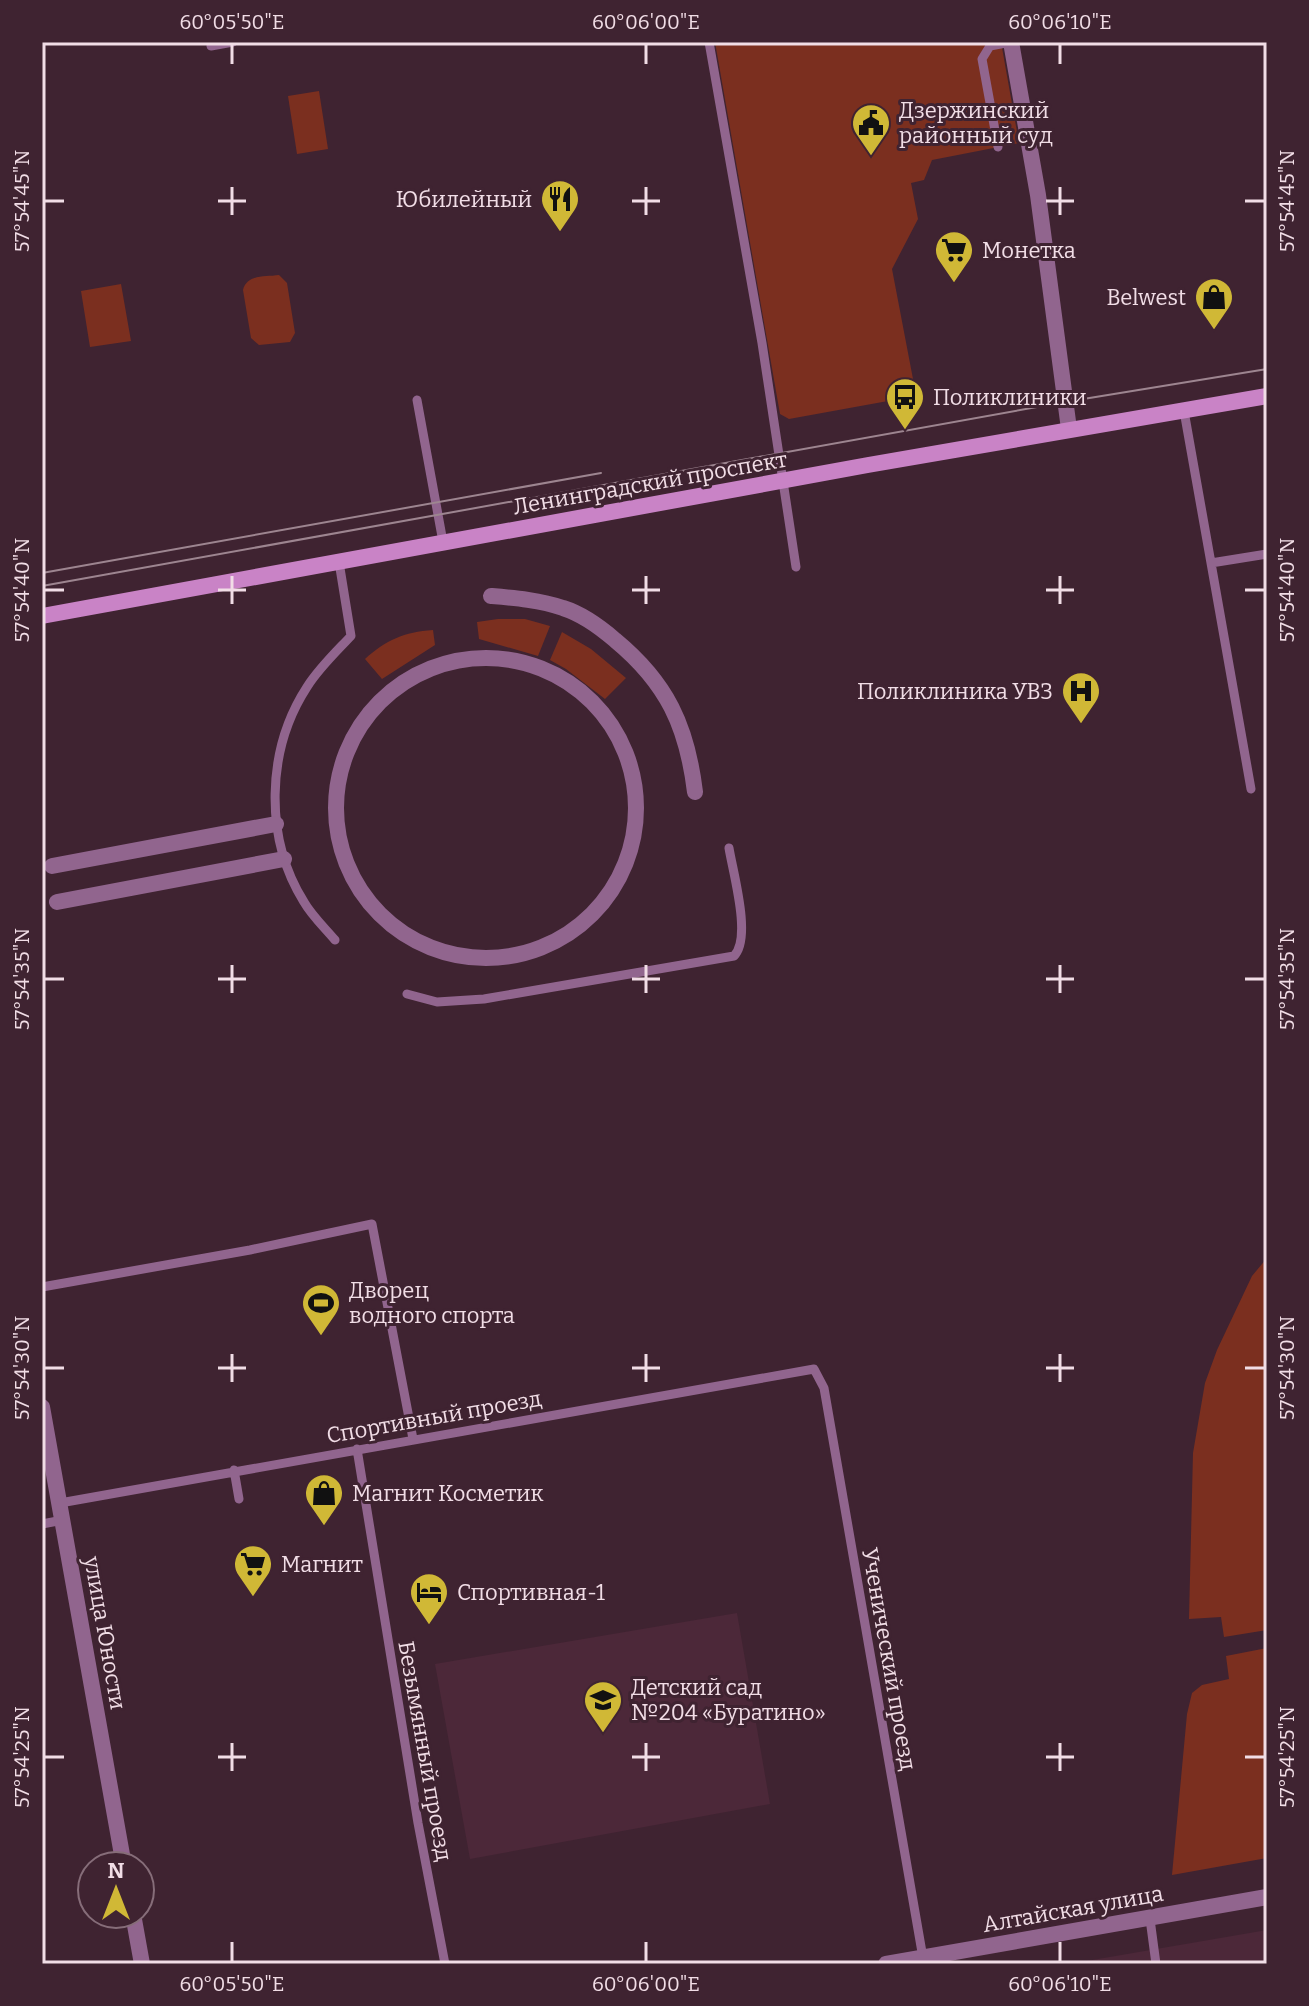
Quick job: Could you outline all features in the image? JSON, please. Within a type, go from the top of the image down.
[{"type":"main road","name":"Ленинградский проспект","points":[[42,616],[1069,429],[1267,396]]},
{"type":"street","points":[[1011,42],[1038,195],[1069,429]]},
{"type":"street","points":[[491,596],[535,600],[566,608],[587,619],[628,650],[655,679],[675,713],[689,751],[695,792]]},
{"type":"street","points":[[458,660],[482,660],[521,663],[540,669],[588,699],[607,719],[624,746],[635,782],[637,810],[635,837],[623,872],[608,898],[587,921],[562,939],[534,951],[482,959],[436,949],[386,919],[369,903],[349,870],[338,836],[336,815],[337,779],[345,753],[386,695],[408,679],[433,667],[458,660]]},
{"type":"street","points":[[52,866],[276,824]]},
{"type":"street","points":[[57,902],[284,859]]},
{"type":"street","name":"улица Юности","points":[[42,1407],[121,1850]]},
{"type":"street","name":"Алтайская улица","points":[[886,1964],[1267,1897]]},
{"type":"street","points":[[136,1930],[142,1964]]},
{"type":"lane","points":[[211,46],[233,42]]},
{"type":"lane","points":[[709,42],[746,250],[796,567]]},
{"type":"lane","points":[[998,147],[982,59],[990,46],[1011,42]]},
{"type":"lane","points":[[417,400],[443,542]]},
{"type":"lane","points":[[1184,411],[1251,789]]},
{"type":"lane","points":[[1211,563],[1267,554]]},
{"type":"lane","points":[[335,940],[305,904],[284,859],[276,824],[275,794],[278,765],[295,708],[322,667],[351,636],[339,562]]},
{"type":"lane","points":[[407,994],[437,1002],[484,999],[734,956],[743,934],[729,848]]},
{"type":"lane","points":[[42,1287],[250,1250],[372,1224],[413,1439]]},
{"type":"lane","name":"Спортивный проезд","points":[[60,1503],[814,1369]]},
{"type":"lane","name":"Ученический проезд","points":[[814,1369],[824,1388],[923,1958]]},
{"type":"lane","name":"Безымянный проезд","points":[[357,1449],[415,1809],[445,1964]]},
{"type":"lane","points":[[234,1470],[239,1499]]},
{"type":"lane","points":[[42,1524],[63,1520]]},
{"type":"lane","points":[[1150,1919],[1156,1964]]},
{"type":"shaded area","points":[[715,42],[1001,42],[1019,143],[932,160],[924,180],[911,183],[918,219],[892,269],[913,379],[896,383],[899,399],[789,419],[780,414]]},
{"type":"shaded area","points":[[319,91],[328,149],[297,154],[288,96]]},
{"type":"shaded area","points":[[279,275],[287,283],[295,333],[290,342],[259,345],[251,338],[243,290],[252,279]]},
{"type":"shaded area","points":[[121,284],[131,341],[90,347],[81,291]]},
{"type":"shaded area","points":[[525,619],[550,626],[538,656],[479,639],[477,622]]},
{"type":"shaded area","points":[[433,630],[435,645],[382,679],[365,659],[396,638]]},
{"type":"shaded area","points":[[562,632],[591,649],[626,678],[605,699],[550,660]]},
{"type":"shaded area","points":[[1267,1258],[1267,1630],[1224,1637],[1221,1617],[1189,1619],[1193,1453],[1205,1383],[1217,1350],[1252,1276]]},
{"type":"shaded area","name":"Детский сад №204 «Буратино»","points":[[737,1613],[770,1804],[470,1859],[435,1664]]},
{"type":"shaded area","points":[[1267,1648],[1267,1858],[1172,1875],[1187,1714],[1192,1693],[1202,1685],[1229,1679],[1226,1656]]},
{"type":"shaded area","points":[[1267,1930],[1267,1964],[1069,1964]]},
{"type":"tram line","points":[[42,586],[1065,402],[1267,369]]},
{"type":"tram line","points":[[42,573],[601,473]]},
{"type":"place","name":"Дзержинский районный суд","points":[[871,157]]},
{"type":"place","name":"Юбилейный","points":[[560,233]]},
{"type":"place","name":"Монетка","points":[[954,284]]},
{"type":"place","name":"Belwest","points":[[1214,331]]},
{"type":"place","name":"Поликлиники","points":[[905,431]]},
{"type":"place","name":"Поликлиника УВЗ","points":[[1081,725]]},
{"type":"place","name":"Дворец водного спорта","points":[[321,1337]]},
{"type":"place","name":"Магнит Косметик","points":[[324,1527]]},
{"type":"place","name":"Магнит","points":[[253,1598]]},
{"type":"place","name":"Спортивная-1","points":[[429,1626]]},
{"type":"place","name":"Детский сад №204 «Буратино»","points":[[603,1734]]}]
